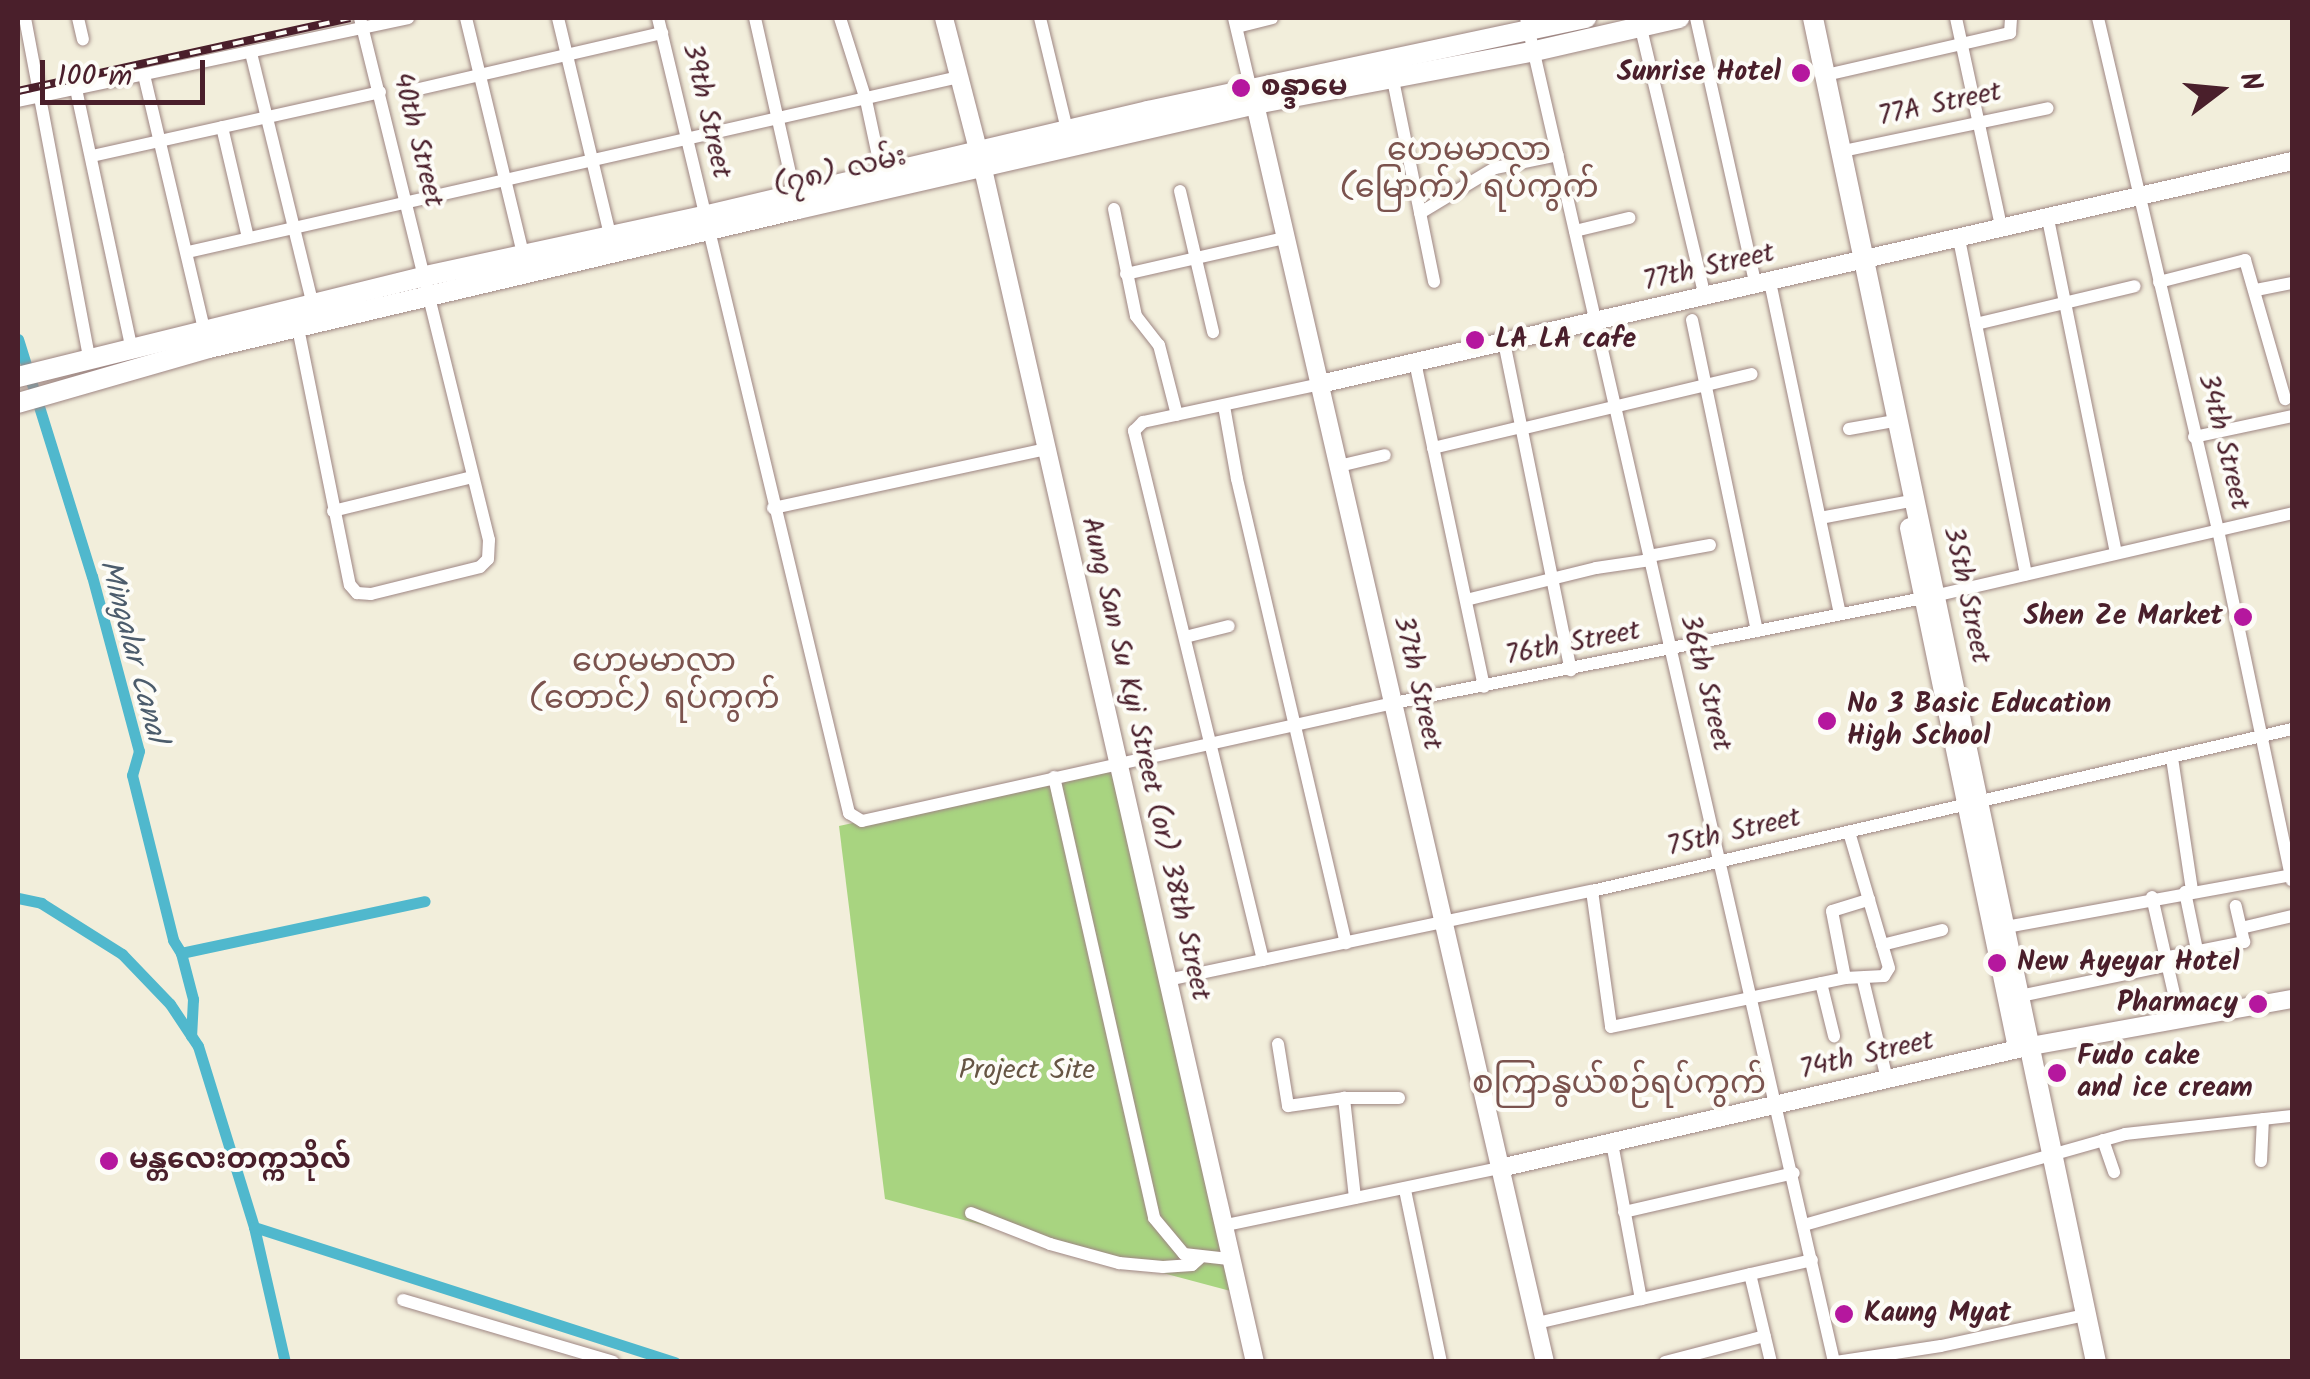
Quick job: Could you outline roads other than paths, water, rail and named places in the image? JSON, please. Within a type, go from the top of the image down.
[{"type":"main road","name":"(၇၈) လမ်း","points":[[980,160],[1067,130],[1392,75],[1586,18]]},
{"type":"main road","name":"(၇၈) လမ်း","points":[[29,398],[298,328],[430,299],[526,265],[796,202],[1530,33],[1679,18]]},
{"type":"main road","name":"35th Street","points":[[1803,18],[1860,261],[2081,1316],[2096,1362]]},
{"type":"main road","name":"35th Street","points":[[1814,18],[1905,502],[1931,596]]},
{"type":"main road","name":"(၇၈) လမ်း","points":[[24,375],[426,276],[526,265]]},
{"type":"main road","name":"35th Street","points":[[1992,898],[2006,927],[2020,996],[2025,1047]]},
{"type":"main road","name":"35th Street","points":[[2081,1316],[2084,1362]]},
{"type":"street","points":[[25,18],[89,356]]},
{"type":"street","points":[[78,18],[83,39]]},
{"type":"street","points":[[18,102],[251,53],[362,23],[408,18]]},
{"type":"street","points":[[466,18],[526,265]]},
{"type":"street","points":[[558,18],[612,245]]},
{"type":"street","name":"39th Street","points":[[658,18],[848,813],[862,821]]},
{"type":"street","points":[[755,18],[796,202]]},
{"type":"street","points":[[840,18],[866,100],[884,182]]},
{"type":"street","name":"Aung San Su Kyi Street (or) 38th Street","points":[[945,18],[1119,765],[1176,979],[1222,1226],[1255,1362]]},
{"type":"street","points":[[1040,18],[1067,130]]},
{"type":"street","points":[[1236,22],[1272,18]]},
{"type":"street","points":[[1696,18],[1840,612]]},
{"type":"street","points":[[1956,18],[2002,230]]},
{"type":"street","points":[[1826,75],[2010,33],[2011,18]]},
{"type":"street","name":"34th Street","points":[[2098,18],[2218,530],[2292,877]]},
{"type":"street","name":"37th Street","points":[[1236,22],[1546,1362]]},
{"type":"street","points":[[1639,22],[1705,297]]},
{"type":"street","name":"40th Street","points":[[334,511],[350,584],[357,593],[371,594],[480,567],[488,559],[489,540],[362,23]]},
{"type":"street","points":[[406,92],[662,33]]},
{"type":"street","name":"36th Street","points":[[1530,33],[1835,1362]]},
{"type":"street","points":[[251,53],[312,302]]},
{"type":"street","points":[[144,75],[204,329]]},
{"type":"street","points":[[1392,75],[1434,282]]},
{"type":"street","points":[[188,252],[959,77]]},
{"type":"street","points":[[76,89],[131,346]]},
{"type":"street","points":[[92,156],[380,92]]},
{"type":"street","name":"77A Street","points":[[1842,151],[2048,108]]},
{"type":"street","points":[[222,128],[248,238]]},
{"type":"street","points":[[1420,213],[1494,168],[1558,155]]},
{"type":"street","name":"77th Street","points":[[1185,637],[1134,431],[1137,425],[2048,220],[2292,161]]},
{"type":"street","points":[[1180,191],[1213,332]]},
{"type":"street","points":[[1114,209],[1136,316],[1162,354],[1177,415]]},
{"type":"street","points":[[1574,231],[1629,218]]},
{"type":"street","points":[[2048,220],[2116,553]]},
{"type":"street","points":[[1126,274],[1285,238]]},
{"type":"street","points":[[1959,240],[2026,574]]},
{"type":"street","points":[[2160,282],[2245,260],[2284,399]]},
{"type":"street","points":[[2256,290],[2292,283]]},
{"type":"street","points":[[1976,324],[2135,286]]},
{"type":"street","points":[[1692,320],[1757,631]]},
{"type":"street","points":[[298,328],[334,511],[474,477]]},
{"type":"street","points":[[1504,342],[1571,670]]},
{"type":"street","points":[[1415,362],[1484,687]]},
{"type":"street","points":[[1434,448],[1752,374]]},
{"type":"street","points":[[1224,406],[1237,479],[1298,723],[1346,943]]},
{"type":"street","points":[[2194,436],[2292,416]]},
{"type":"street","points":[[1849,429],[1889,422]]},
{"type":"street","points":[[773,508],[1046,448]]},
{"type":"street","points":[[1339,466],[1385,455]]},
{"type":"street","points":[[1820,518],[1905,502]]},
{"type":"street","name":"76th Street","points":[[862,821],[1298,723],[1931,596],[2292,512]]},
{"type":"street","points":[[1466,600],[1710,544]]},
{"type":"street","points":[[1229,626],[1185,637],[1262,960]]},
{"type":"street","name":"75th Street","points":[[1176,979],[1592,891],[2292,729]]},
{"type":"street","points":[[2172,758],[2198,950]]},
{"type":"street","points":[[1054,777],[1154,1218],[1184,1254],[1199,1259],[1229,1259]]},
{"type":"street","points":[[1592,891],[1611,1027],[1845,978],[1863,980],[1889,973],[1849,832]]},
{"type":"street","points":[[2006,927],[2152,897],[2292,877]]},
{"type":"street","points":[[2152,897],[2180,1020]]},
{"type":"street","points":[[1845,978],[1832,911],[1870,900]]},
{"type":"street","points":[[2020,996],[2165,962],[2198,950],[2244,942],[2236,906]]},
{"type":"street","points":[[2242,928],[2292,916]]},
{"type":"street","points":[[1882,945],[1942,930]]},
{"type":"street","points":[[1863,980],[1887,1080]]},
{"type":"street","points":[[1822,983],[1834,1036]]},
{"type":"street","name":"74th Street","points":[[1222,1226],[1405,1190],[2025,1047],[2292,998]]},
{"type":"street","points":[[1278,1044],[1288,1106],[1344,1098],[1400,1098]]},
{"type":"street","points":[[1344,1098],[1355,1198]]},
{"type":"street","points":[[1804,1225],[2103,1140],[2159,1128],[2292,1116]]},
{"type":"street","points":[[2261,1162],[2262,1118]]},
{"type":"street","points":[[2103,1140],[2114,1172]]},
{"type":"street","points":[[1612,1143],[1641,1298]]},
{"type":"street","points":[[1624,1212],[1794,1173]]},
{"type":"street","points":[[1405,1190],[1441,1362]]},
{"type":"street","points":[[970,1212],[1050,1244],[1119,1263],[1163,1267],[1192,1265],[1199,1259]]},
{"type":"street","points":[[1537,1322],[1812,1260]]},
{"type":"street","points":[[1750,1274],[1771,1362]]},
{"type":"street","points":[[403,1300],[614,1362]]},
{"type":"street","points":[[1835,1362],[1941,1346],[2081,1316]]},
{"type":"street","points":[[1665,1362],[1765,1336]]},
{"type":"waterway","name":"Mingalar Canal","points":[[18,339],[92,576],[139,751],[132,775],[173,940],[181,953],[193,999],[191,1036]]},
{"type":"waterway","points":[[18,898],[41,903],[122,954],[170,1004],[198,1046],[254,1227],[285,1362]]},
{"type":"waterway","points":[[181,953],[425,901]]},
{"type":"waterway","points":[[254,1227],[675,1362]]},
{"type":"railway","points":[[18,91],[350,18]]},
{"type":"place","name":"Sunrise Hotel","points":[[1801,73]]},
{"type":"place","name":"စန္ဒာမေ","points":[[1241,88]]},
{"type":"place","name":"LA LA cafe","points":[[1475,340]]},
{"type":"place","name":"Shen Ze Market","points":[[2243,617]]},
{"type":"place","name":"No 3 Basic Education High School","points":[[1827,721]]},
{"type":"place","name":"New Ayeyar Hotel","points":[[1997,963]]},
{"type":"place","name":"Pharmacy","points":[[2258,1004]]},
{"type":"place","name":"Fudo cake and ice cream","points":[[2057,1073]]},
{"type":"place","name":"မန္တလေးတက္ကသိုလ်","points":[[109,1161]]},
{"type":"place","name":"Kaung Myat","points":[[1844,1314]]},
{"type":"district","name":"ဟေမမာလာ (မြောက်) ရပ်ကွက်","points":[[1469,172]]},
{"type":"district","name":"ဟေမမာလာ (တောင်) ရပ်ကွက်","points":[[654,682]]},
{"type":"district","name":"စကြာနွယ်စဉ်ရပ်ကွက်","points":[[1619,1085]]},
{"type":"park label","name":"Project Site","points":[[1027,1071]]}]
